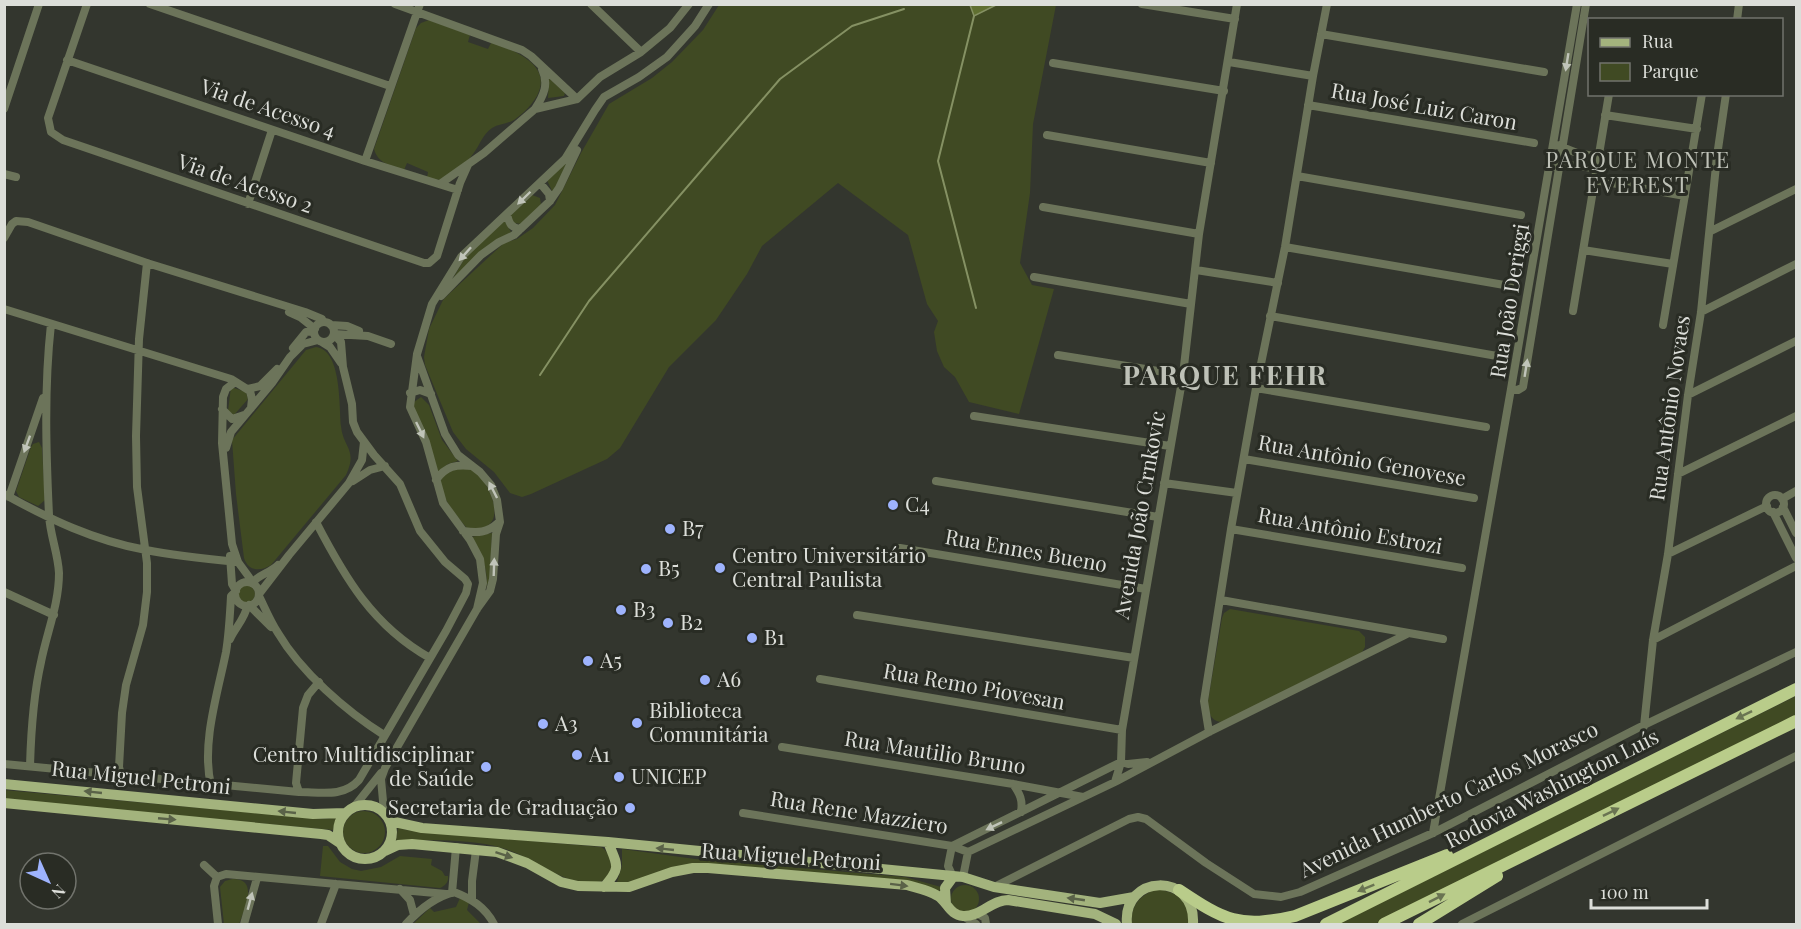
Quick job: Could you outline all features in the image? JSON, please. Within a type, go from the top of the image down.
[{"type":"highway","name":"Rodovia Washington Luís","points":[[1326,924],[1797,689]]},
{"type":"highway","points":[[1384,924],[1797,721]]},
{"type":"highway","points":[[1179,890],[1227,919],[1241,923],[1269,924],[1295,916],[1518,827]]},
{"type":"highway","points":[[1419,924],[1557,838]]},
{"type":"main road","name":"Rua Miguel Petroni","points":[[4,784],[313,814],[349,810]]},
{"type":"main road","name":"Rua Miguel Petroni","points":[[4,803],[321,834],[328,835],[340,843]]},
{"type":"main road","points":[[364,805],[375,806],[387,816],[392,831],[391,842],[385,851],[376,857],[366,859],[355,858],[346,852],[340,843],[338,833],[339,822],[349,810],[364,805]]},
{"type":"main road","name":"Rua Miguel Petroni","points":[[387,816],[422,828],[608,842],[958,877],[994,887],[1100,903],[1134,897],[1150,886],[1170,886],[1179,890]]},
{"type":"main road","points":[[604,887],[616,872],[618,865],[608,842]]},
{"type":"main road","name":"Rua Miguel Petroni","points":[[385,851],[398,845],[412,844],[497,852],[513,857],[561,882],[578,886],[629,886],[682,870],[708,868],[907,885],[936,895],[954,914],[977,919],[992,905],[1008,900],[1095,914],[1116,924]]},
{"type":"main road","points":[[946,905],[945,888],[958,877]]},
{"type":"main road","points":[[992,905],[996,898],[994,887]]},
{"type":"main road","points":[[1179,890],[1191,906],[1193,924]]},
{"type":"main road","points":[[1127,924],[1128,906],[1134,897]]},
{"type":"street","points":[[4,109],[39,4]]},
{"type":"street","points":[[67,60],[87,4]]},
{"type":"street","points":[[150,4],[390,86]]},
{"type":"street","points":[[395,4],[419,8],[511,45],[531,56],[577,99]]},
{"type":"street","points":[[591,4],[641,52]]},
{"type":"street","points":[[535,109],[577,99],[600,77],[641,52],[670,28],[689,4]]},
{"type":"street","points":[[477,609],[483,583],[482,567],[474,547],[443,503],[426,442],[410,407],[410,393],[417,354],[432,304],[461,257],[565,159],[604,97],[639,77],[667,57],[695,26],[709,4]]},
{"type":"street","points":[[1142,4],[1235,19]]},
{"type":"street","name":"Avenida João Crnkovic","points":[[1115,782],[1121,762],[1122,730],[1182,375],[1199,234],[1237,4]]},
{"type":"street","points":[[1209,732],[1204,701],[1231,529],[1270,316],[1286,247],[1313,75],[1327,4]]},
{"type":"street","name":"Rua João Deriggi","points":[[1433,832],[1511,389],[1554,167],[1577,4]]},
{"type":"street","name":"Rua João Deriggi","points":[[1557,145],[1586,4]]},
{"type":"street","points":[[365,161],[419,8]]},
{"type":"street","points":[[1321,34],[1544,72]]},
{"type":"street","name":"Via de Acesso 4","points":[[67,60],[365,161],[458,190]]},
{"type":"street","name":"Via de Acesso 2","points":[[67,60],[48,118],[51,132],[63,140],[420,263],[429,262],[437,256],[458,190]]},
{"type":"street","points":[[1228,62],[1313,75]]},
{"type":"street","points":[[1053,63],[1224,91]]},
{"type":"street","points":[[440,184],[468,165],[535,109],[546,85],[541,66]]},
{"type":"street","points":[[1573,311],[1609,96]]},
{"type":"street","points":[[1663,325],[1702,96]]},
{"type":"street","name":"Rua Antônio Novaes","points":[[1644,726],[1653,640],[1668,554],[1701,312],[1717,156],[1726,96]]},
{"type":"street","name":"Rua José Luiz Caron","points":[[1308,105],[1534,144]]},
{"type":"street","points":[[1605,115],[1696,129]]},
{"type":"street","points":[[248,204],[272,130]]},
{"type":"street","points":[[427,319],[443,293],[461,274],[488,249],[520,229],[550,201],[559,188],[584,130]]},
{"type":"street","points":[[1047,135],[1211,163]]},
{"type":"street","points":[[1557,145],[1577,153],[1599,157]]},
{"type":"street","points":[[458,190],[468,165]]},
{"type":"street","points":[[1554,167],[1576,165],[1596,168]]},
{"type":"street","points":[[4,174],[16,177]]},
{"type":"street","points":[[1297,176],[1521,215]]},
{"type":"street","points":[[1594,180],[1685,196]]},
{"type":"street","points":[[540,183],[549,194],[550,201]]},
{"type":"street","points":[[1711,231],[1797,189]]},
{"type":"street","points":[[1043,207],[1199,234]]},
{"type":"street","points":[[507,214],[511,225],[520,229]]},
{"type":"street","points":[[4,238],[12,224],[21,220],[322,319],[339,339],[342,347],[343,367],[349,388],[353,422],[364,442],[400,484],[420,531],[445,562],[468,584],[466,593],[430,658],[359,780],[349,789],[339,793],[211,785],[4,764]]},
{"type":"street","points":[[1286,247],[1510,286]]},
{"type":"street","points":[[1583,250],[1673,264]]},
{"type":"street","points":[[121,775],[118,768],[126,685],[146,607],[147,570],[137,487],[136,436],[139,350],[147,263]]},
{"type":"street","points":[[1701,312],[1797,264]]},
{"type":"street","points":[[1196,270],[1278,283]]},
{"type":"street","points":[[1034,277],[1191,304]]},
{"type":"street","points":[[279,305],[300,317],[314,330],[320,341],[330,347],[343,367]]},
{"type":"street","points":[[4,309],[231,379],[248,389],[252,396],[251,408]]},
{"type":"street","points":[[1270,316],[1497,356]]},
{"type":"street","points":[[30,766],[34,694],[41,659],[54,615],[59,573],[49,518],[46,392],[51,324]]},
{"type":"street","points":[[290,357],[292,349],[301,337],[318,325],[391,344]]},
{"type":"street","points":[[225,460],[229,434],[303,344],[331,339],[329,327]]},
{"type":"street","points":[[342,347],[350,338],[363,335]]},
{"type":"street","points":[[1688,395],[1797,340]]},
{"type":"street","points":[[387,816],[381,779],[477,609],[490,591],[496,534],[500,522],[495,491],[486,479],[450,445],[417,354]]},
{"type":"street","points":[[1058,355],[1182,375]]},
{"type":"street","points":[[248,389],[260,386],[273,372],[282,367]]},
{"type":"street","points":[[198,369],[218,381],[224,392],[222,443],[232,544],[232,584],[238,602],[248,606],[278,634]]},
{"type":"street","points":[[224,392],[235,382]]},
{"type":"street","points":[[1256,388],[1486,428]]},
{"type":"street","points":[[410,393],[420,390],[431,394]]},
{"type":"street","points":[[46,392],[7,495],[49,518],[80,531],[144,550],[233,562],[257,588],[278,634],[294,656],[354,713],[384,735]]},
{"type":"street","points":[[222,409],[232,419],[244,415]]},
{"type":"street","points":[[974,416],[1170,446]]},
{"type":"street","points":[[1678,474],[1797,416]]},
{"type":"street","points":[[248,606],[255,602],[289,555],[350,483],[362,460],[364,442]]},
{"type":"street","name":"Rua Antônio Genovese","points":[[1244,459],[1474,498]]},
{"type":"street","points":[[436,480],[440,474],[453,465],[472,466]]},
{"type":"street","points":[[350,483],[369,470],[385,466]]},
{"type":"street","points":[[936,481],[1158,517]]},
{"type":"street","points":[[1164,483],[1237,493]]},
{"type":"street","points":[[1668,554],[1770,509],[1779,512],[1783,503],[1797,491]]},
{"type":"street","points":[[1797,533],[1778,495],[1772,496],[1767,500],[1770,509],[1797,558]]},
{"type":"street","points":[[316,522],[350,584],[390,629],[430,658]]},
{"type":"street","points":[[463,531],[480,533],[491,530],[500,522]]},
{"type":"street","name":"Rua Antônio Estrozi","points":[[1231,529],[1462,568]]},
{"type":"street","name":"Rua Ennes Bueno","points":[[900,548],[1146,589]]},
{"type":"street","points":[[211,785],[210,742],[216,697],[227,645],[231,596],[240,584],[252,583],[255,579],[273,570],[289,555]]},
{"type":"street","points":[[1653,640],[1797,566]]},
{"type":"street","points":[[4,592],[54,615]]},
{"type":"street","points":[[1221,600],[1443,639]]},
{"type":"street","points":[[227,645],[235,627],[247,612],[248,606]]},
{"type":"street","points":[[857,615],[1134,658]]},
{"type":"street","points":[[1164,757],[1142,763],[1121,762],[952,846],[948,866],[958,877],[968,852],[1115,782],[1164,757],[1209,732],[1407,634]]},
{"type":"street","name":"Avenida Humberto Carlos Morasco","points":[[994,887],[1129,819],[1138,817],[1158,827],[1206,863],[1254,894],[1281,897],[1300,892],[1433,832],[1797,652]]},
{"type":"street","name":"Rua Remo Piovesan","points":[[820,680],[1122,730]]},
{"type":"street","points":[[299,792],[296,783],[303,708],[308,695],[319,682]]},
{"type":"street","name":"Rua Mautilio Bruno","points":[[782,747],[1083,797]]},
{"type":"street","points":[[1462,924],[1797,756]]},
{"type":"street","points":[[349,810],[386,768]]},
{"type":"street","points":[[1013,784],[1020,794],[1021,812]]},
{"type":"street","name":"Rua Rene Mazziero","points":[[743,813],[952,846],[968,852]]},
{"type":"street","points":[[449,893],[456,847]]},
{"type":"street","points":[[472,899],[476,850]]},
{"type":"street","points":[[204,866],[217,877]]},
{"type":"street","points":[[217,877],[226,874],[449,893],[472,899],[494,924]]},
{"type":"street","points":[[217,877],[214,886],[218,924]]},
{"type":"street","points":[[244,924],[257,878]]},
{"type":"street","points":[[321,924],[336,884]]},
{"type":"street","points":[[400,889],[411,900],[414,915]]},
{"type":"street","points":[[406,924],[433,900],[449,893]]},
{"type":"street","points":[[977,919],[985,918],[986,924]]},
{"type":"green space","points":[[719,5],[1056,5],[1033,124],[1030,193],[1020,263],[1032,285],[1054,289],[1019,414],[969,402],[955,377],[944,367],[937,351],[934,332],[938,321],[927,304],[908,235],[838,183],[762,246],[747,274],[716,320],[669,367],[620,448],[607,459],[531,494],[522,497],[510,493],[494,472],[466,449],[453,432],[425,365],[424,357],[429,329],[443,300],[450,293],[504,243],[517,239],[533,228],[555,205],[609,104],[652,78],[672,62],[703,30]]},
{"type":"green space","points":[[429,20],[470,35],[468,42],[488,49],[491,43],[495,43],[520,55],[536,68],[541,84],[539,92],[528,108],[511,121],[492,128],[466,162],[440,180],[427,178],[428,172],[407,163],[404,170],[386,163],[379,158],[374,149],[416,28]]},
{"type":"green space","points":[[549,78],[565,93],[564,96],[548,98]]},
{"type":"green space","points":[[568,160],[554,191],[552,191],[547,180]]},
{"type":"green space","points":[[532,195],[540,198],[541,205],[521,224],[514,223],[510,216]]},
{"type":"green space","points":[[504,219],[511,232],[452,280],[466,256]]},
{"type":"green space","points":[[316,347],[324,350],[331,358],[335,368],[342,433],[351,459],[349,466],[346,475],[271,565],[263,569],[251,568],[244,558],[232,440],[306,350]]},
{"type":"green space","points":[[231,387],[246,392],[248,399],[234,415],[228,411]]},
{"type":"green space","points":[[421,397],[429,405],[442,440],[458,461],[448,464],[438,472],[413,408],[414,402]]},
{"type":"green space","points":[[39,442],[42,448],[45,500],[38,506],[19,497],[16,491],[31,447]]},
{"type":"green space","points":[[456,469],[470,469],[482,479],[488,488],[494,506],[494,515],[485,527],[467,528],[444,496],[441,488],[443,476]]},
{"type":"green space","points":[[492,533],[490,578],[486,588],[485,568],[471,537]]},
{"type":"green space","points":[[246,585],[252,588],[255,594],[252,600],[246,603],[240,600],[237,594],[240,588]]},
{"type":"green space","points":[[1230,609],[1359,631],[1365,637],[1365,647],[1361,654],[1223,722],[1217,721],[1211,716],[1207,707],[1222,618],[1224,613]]},
{"type":"green space","points":[[1796,696],[1796,716],[1375,924],[1337,924]]},
{"type":"green space","points":[[4,790],[321,819],[336,818],[336,820],[333,830],[5,800]]},
{"type":"green space","points":[[364,811],[379,817],[385,832],[379,847],[364,853],[349,847],[343,832],[349,817]]},
{"type":"green space","points":[[398,827],[406,830],[601,847],[609,855],[610,872],[607,877],[597,882],[572,880],[514,852],[490,845],[450,841],[396,841]]},
{"type":"green space","points":[[323,846],[328,846],[340,862],[361,871],[381,867],[400,856],[432,859],[431,865],[448,876],[448,880],[440,888],[320,876]]},
{"type":"green space","points":[[622,849],[695,859],[905,877],[941,887],[939,892],[734,866],[626,883],[617,882],[622,866]]},
{"type":"green space","points":[[241,880],[246,884],[248,896],[239,924],[224,924],[220,887],[225,881]]},
{"type":"green space","points":[[965,885],[975,889],[979,899],[975,909],[965,913],[955,909],[951,899],[955,889]]},
{"type":"green space","points":[[1157,889],[1172,893],[1182,899],[1190,924],[1132,924],[1137,902],[1146,894]]},
{"type":"green space","points":[[460,898],[469,902],[467,910],[481,924],[413,924],[430,908],[434,912],[456,907]]},
{"type":"shaded area","points":[[970,5],[996,5],[974,16]]},
{"type":"waterway","points":[[540,375],[589,301],[780,79],[852,26],[904,9]]},
{"type":"waterway","points":[[974,16],[938,161],[976,308]]},
{"type":"place","name":"C4","points":[[893,505]]},
{"type":"place","name":"B7","points":[[670,529]]},
{"type":"place","name":"Centro Universitário Central Paulista","points":[[720,568]]},
{"type":"place","name":"B5","points":[[646,569]]},
{"type":"place","name":"B3","points":[[621,610]]},
{"type":"place","name":"B2","points":[[668,623]]},
{"type":"place","name":"B1","points":[[752,638]]},
{"type":"place","name":"A5","points":[[588,661]]},
{"type":"place","name":"A6","points":[[705,680]]},
{"type":"place","name":"Biblioteca Comunitária","points":[[637,723]]},
{"type":"place","name":"A3","points":[[543,724]]},
{"type":"place","name":"A1","points":[[577,755]]},
{"type":"place","name":"Centro Multidisciplinar de Saúde","points":[[486,767]]},
{"type":"place","name":"UNICEP","points":[[619,777]]},
{"type":"place","name":"Secretaria de Graduação","points":[[630,808]]},
{"type":"district","name":"PARQUE MONTE EVEREST","points":[[1638,172]]},
{"type":"district","name":"PARQUE FEHR","points":[[1225,376]]}]
